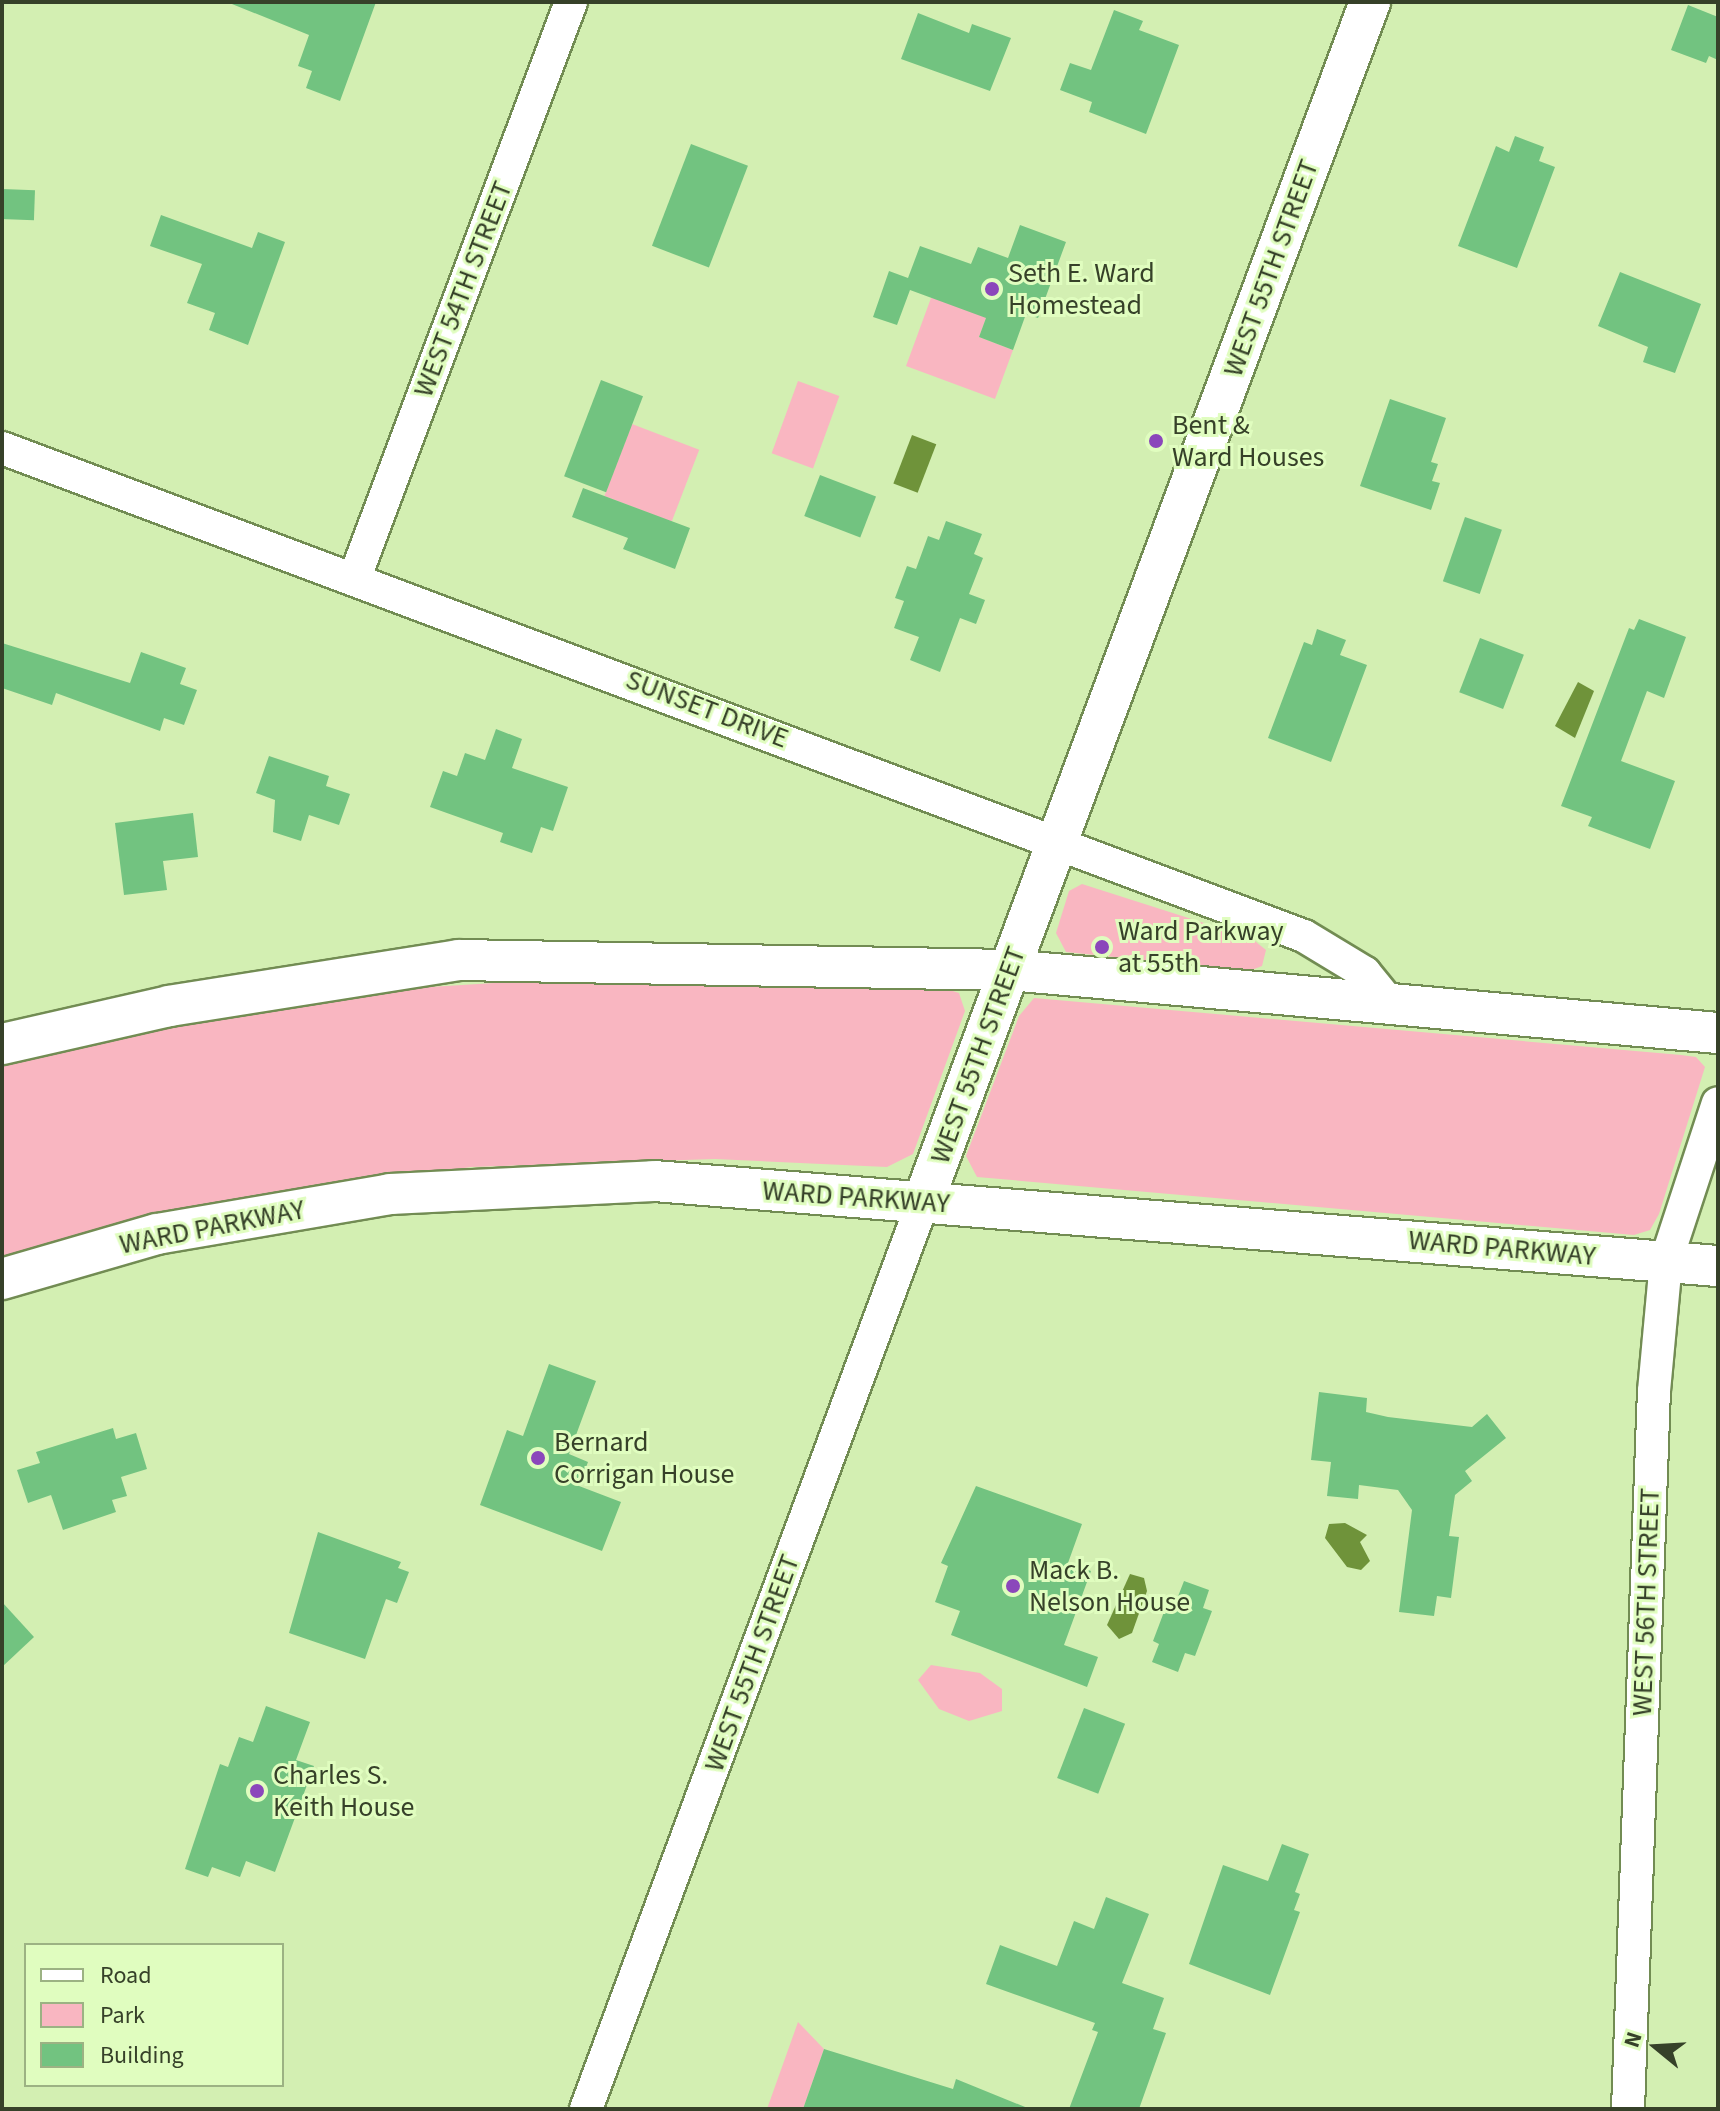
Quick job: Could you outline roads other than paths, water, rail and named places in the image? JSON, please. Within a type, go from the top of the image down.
[{"type":"main road","name":"WEST 55TH STREET","points":[[923,1202],[1370,2]]},
{"type":"main road","points":[[2,1044],[169,1006],[458,960],[1009,970],[1718,1033]]},
{"type":"main road","name":"WARD PARKWAY","points":[[2,1279],[157,1234],[390,1194],[654,1181],[1718,1266]]},
{"type":"street","name":"WEST 54TH STREET","points":[[355,577],[571,2]]},
{"type":"street","name":"SUNSET DRIVE","points":[[2,448],[355,577],[1304,936],[1365,973],[1391,1005]]},
{"type":"street","name":"WEST 56TH STREET","points":[[1628,2109],[1654,1391],[1666,1261],[1718,1103]]},
{"type":"street","name":"WEST 55TH STREET","points":[[586,2109],[923,1202]]},
{"type":"place","name":"Seth E. Ward Homestead","points":[[992,289]]},
{"type":"place","name":"Bent & Ward Houses","points":[[1156,441]]},
{"type":"place","name":"Ward Parkway at 55th","points":[[1102,947]]},
{"type":"place","name":"Bernard Corrigan House","points":[[538,1458]]},
{"type":"place","name":"Mack B. Nelson House","points":[[1013,1586]]},
{"type":"place","name":"Charles S. Keith House","points":[[257,1791]]}]
